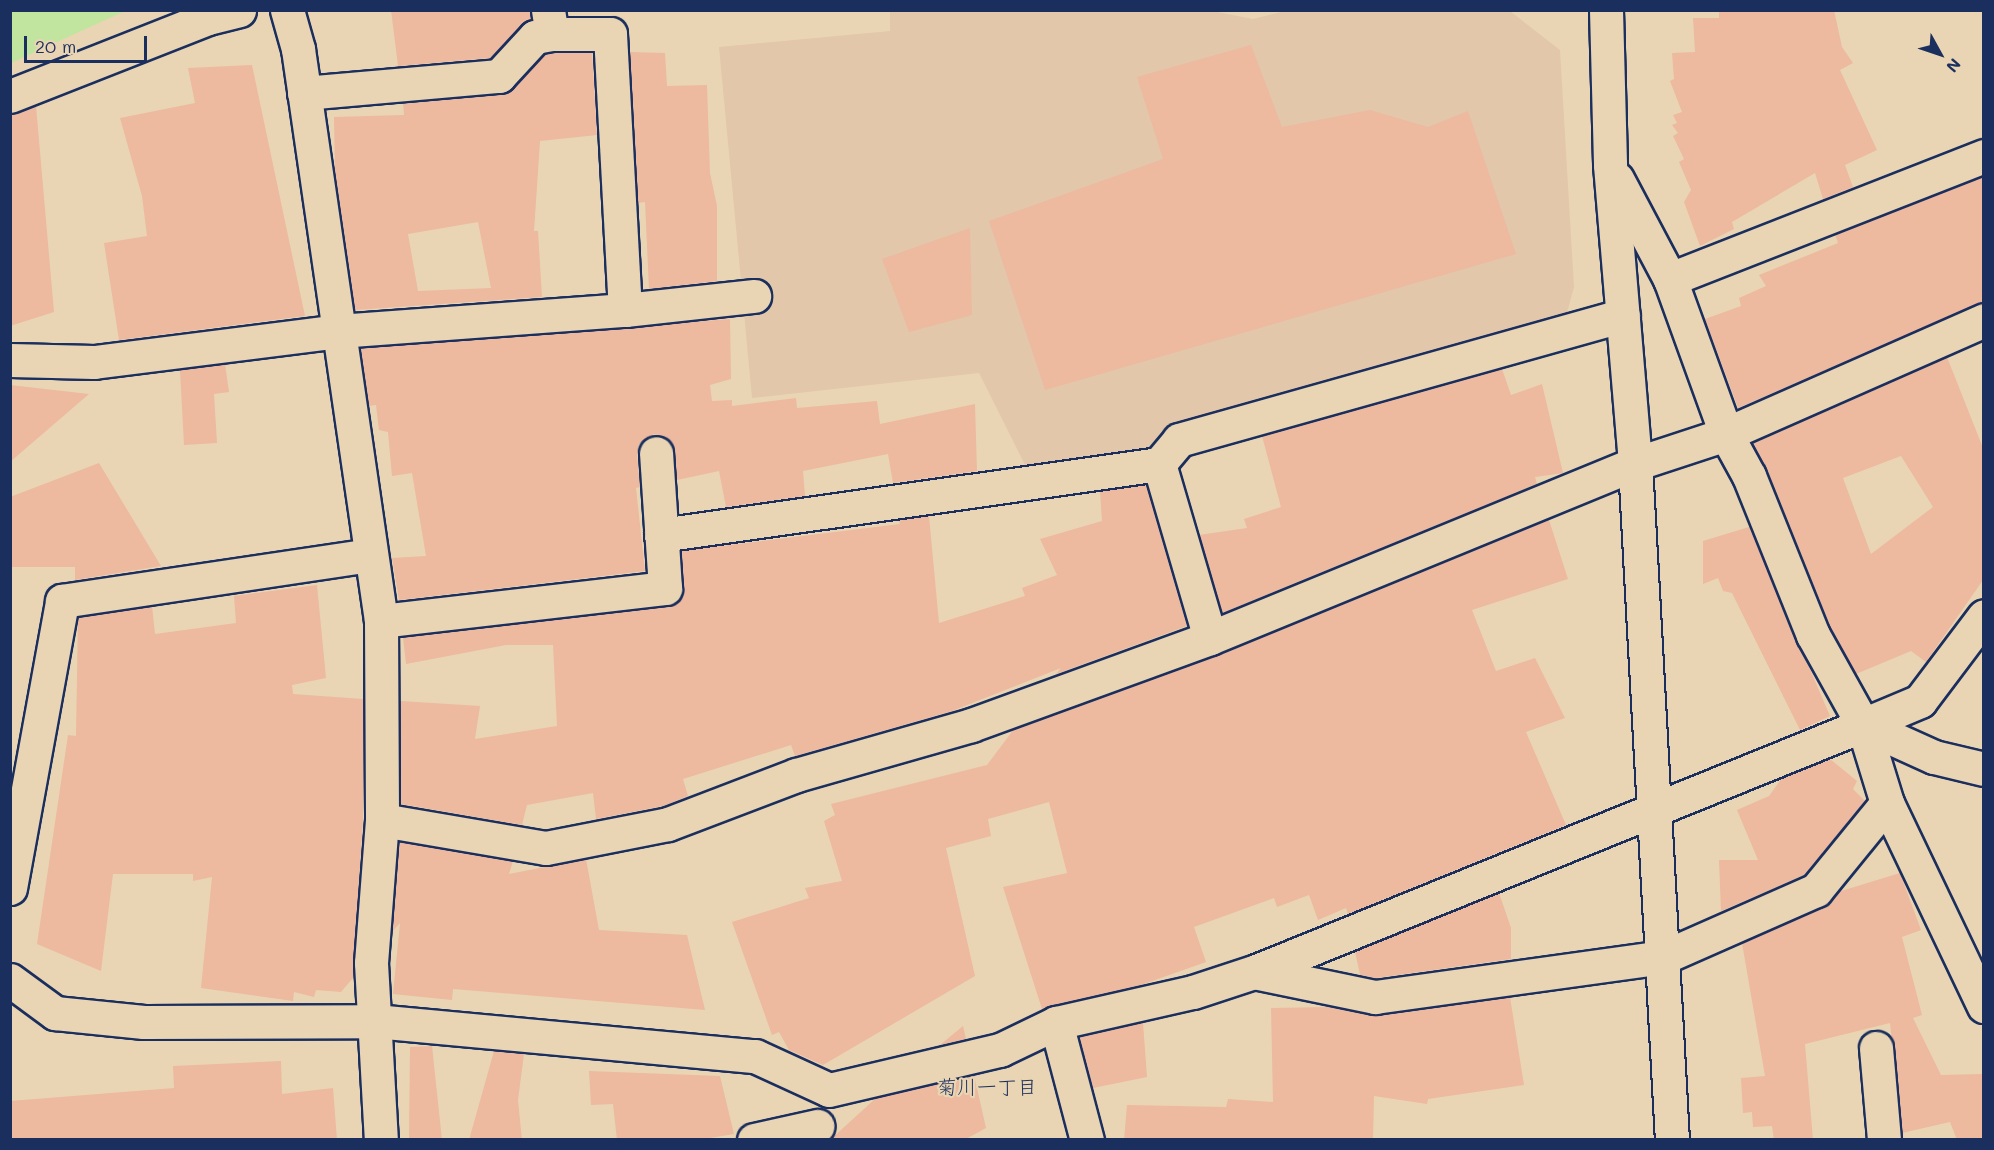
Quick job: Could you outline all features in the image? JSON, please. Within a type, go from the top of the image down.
[{"type":"street","points":[[10,96],[208,18],[239,10]]},
{"type":"street","points":[[288,10],[304,93],[381,621],[382,820],[371,963],[381,1140]]},
{"type":"street","points":[[1606,10],[1610,165],[1635,464],[1652,809],[1664,957],[1672,1140]]},
{"type":"street","points":[[304,93],[499,76],[550,22],[610,33],[625,310]]},
{"type":"street","points":[[1670,279],[1983,156]]},
{"type":"street","points":[[1610,165],[1670,279],[1726,434],[1749,476],[1813,635],[1863,725],[1887,803],[1983,1006]]},
{"type":"street","points":[[10,360],[94,362],[338,331],[625,310],[754,296]]},
{"type":"street","points":[[661,535],[1159,464],[1179,440],[1623,315]]},
{"type":"street","points":[[382,820],[546,848],[668,824],[796,775],[971,725],[1210,638],[1635,464],[1726,434],[1983,320]]},
{"type":"street","points":[[381,621],[665,588],[656,453]]},
{"type":"street","points":[[1159,464],[1210,638]]},
{"type":"street","points":[[10,888],[62,601],[371,555]]},
{"type":"street","points":[[10,980],[56,1013],[144,1022],[375,1021],[755,1056],[829,1090],[1000,1050],[1056,1023],[1193,992],[1254,972],[1863,725],[1920,701],[1983,616]]},
{"type":"street","points":[[1863,725],[1934,757],[1983,769]]},
{"type":"street","points":[[1254,972],[1375,997],[1664,957],[1816,890],[1887,803]]},
{"type":"street","points":[[1056,1023],[1088,1140]]},
{"type":"street","points":[[1876,1048],[1884,1140]]},
{"type":"street","points":[[754,1140],[819,1133],[829,1090]]},
{"type":"shaded area","points":[[890,10],[1207,10],[1253,19],[1289,10],[1510,11],[1560,50],[1574,287],[1565,320],[1148,454],[1027,469],[979,373],[752,398],[719,47],[890,31]]},
{"type":"green space","points":[[11,10],[125,10],[125,11],[11,63]]},
{"type":"building","points":[[391,10],[530,10],[531,19],[490,58],[398,66]]},
{"type":"building","points":[[1719,10],[1834,10],[1842,47],[1853,63],[1840,70],[1877,150],[1845,165],[1853,187],[1823,199],[1815,173],[1732,222],[1734,229],[1700,246],[1684,202],[1691,190],[1679,162],[1684,159],[1673,136],[1678,133],[1672,125],[1677,123],[1673,115],[1682,112],[1670,81],[1674,79],[1672,53],[1695,52],[1693,18],[1719,18]]},
{"type":"building","points":[[1251,45],[1282,127],[1370,110],[1428,127],[1468,111],[1516,254],[1045,390],[989,221],[1163,159],[1137,77]]},
{"type":"building","points":[[630,52],[665,53],[667,86],[707,85],[710,173],[717,206],[717,281],[649,289],[645,202],[638,203]]},
{"type":"building","points":[[592,53],[597,135],[540,141],[534,231],[538,231],[542,297],[355,310],[335,171],[334,117],[404,115],[403,103],[501,95],[513,89],[544,54]],"holes":[[[478,222],[491,288],[418,291],[408,234]]]},
{"type":"building","points":[[252,65],[305,316],[119,340],[104,243],[147,236],[142,196],[120,118],[195,103],[188,68]]},
{"type":"building","points":[[36,106],[54,312],[10,326],[10,114]]},
{"type":"building","points":[[1983,176],[1983,302],[1738,408],[1705,319],[1741,306],[1739,298],[1766,286],[1759,275],[1838,243],[1835,234]]},
{"type":"building","points":[[970,228],[972,315],[909,332],[882,259]]},
{"type":"building","points":[[730,319],[731,379],[710,385],[712,401],[732,400],[732,406],[796,398],[797,408],[877,401],[880,424],[975,404],[977,471],[893,483],[888,454],[803,471],[805,496],[726,507],[719,471],[677,480],[672,443],[654,434],[639,444],[637,454],[640,487],[636,488],[645,571],[399,600],[392,558],[426,556],[412,473],[392,476],[388,432],[379,430],[376,405],[369,406],[360,348]]},
{"type":"building","points":[[1947,357],[1983,448],[1983,580],[1926,662],[1911,651],[1856,674],[1830,627],[1752,443]],"holes":[[[1901,456],[1933,507],[1871,554],[1843,478]]]},
{"type":"building","points":[[225,364],[229,392],[214,394],[217,443],[184,445],[180,370]]},
{"type":"building","points":[[1502,369],[1511,395],[1542,384],[1563,473],[1535,477],[1537,484],[1222,613],[1199,535],[1247,528],[1244,519],[1281,507],[1262,436]]},
{"type":"building","points":[[10,385],[89,394],[10,462]]},
{"type":"building","points":[[99,463],[161,566],[75,580],[75,567],[10,567],[10,497]]},
{"type":"building","points":[[1146,485],[1187,626],[1056,674],[1061,668],[952,711],[795,756],[791,745],[683,779],[688,796],[663,806],[596,819],[593,793],[527,805],[522,825],[401,804],[400,701],[480,706],[475,739],[557,726],[553,645],[506,645],[406,664],[403,637],[667,607],[682,595],[681,551],[900,524],[899,520],[929,516],[939,623],[1025,596],[1022,588],[1057,575],[1040,539],[1102,521],[1100,491]]},
{"type":"building","points":[[1549,520],[1568,579],[1472,610],[1496,671],[1535,658],[1565,718],[1526,732],[1566,825],[1348,914],[1346,908],[1318,920],[1309,895],[1277,907],[1274,898],[1194,927],[1206,962],[1141,985],[1042,1009],[1003,887],[1067,873],[1049,802],[988,819],[991,836],[946,848],[975,976],[823,1065],[789,1050],[779,1032],[772,1035],[732,922],[809,898],[805,888],[842,881],[824,821],[835,815],[831,804],[987,765],[1014,729],[1217,655]]},
{"type":"building","points":[[1749,527],[1830,716],[1800,730],[1732,593],[1723,591],[1718,578],[1703,584],[1703,541]]},
{"type":"building","points":[[317,585],[326,678],[292,685],[293,694],[363,699],[363,819],[353,978],[341,992],[316,990],[314,997],[294,992],[293,1001],[201,988],[212,877],[193,881],[193,874],[113,874],[101,971],[37,944],[68,735],[76,736],[78,618],[152,606],[155,634],[236,623],[234,596]]},
{"type":"building","points":[[1830,759],[1857,781],[1853,789],[1865,801],[1804,875],[1721,911],[1719,860],[1758,860],[1737,810],[1769,796],[1782,778]]},
{"type":"building","points":[[399,842],[513,861],[509,874],[586,859],[599,930],[687,935],[705,1010],[453,989],[452,1000],[393,994],[400,923],[392,932]]},
{"type":"building","points":[[1900,873],[1921,930],[1902,937],[1922,1015],[1913,1018],[1941,1075],[1983,1074],[1983,1140],[1957,1140],[1950,1122],[1902,1133],[1890,1023],[1805,1044],[1813,1140],[1774,1140],[1772,1126],[1753,1127],[1752,1112],[1743,1113],[1741,1078],[1765,1076],[1742,943],[1824,907],[1838,892]]},
{"type":"building","points":[[1499,893],[1511,928],[1511,959],[1376,978],[1360,975],[1355,951]]},
{"type":"building","points":[[1510,997],[1524,1085],[1428,1099],[1427,1104],[1374,1096],[1373,1140],[1124,1140],[1127,1105],[1226,1107],[1228,1099],[1273,1102],[1271,1008],[1329,1007],[1378,1016]]},
{"type":"building","points":[[1143,1023],[1147,1077],[1093,1088],[1080,1037]]},
{"type":"building","points":[[963,1026],[966,1039],[940,1045]]},
{"type":"building","points":[[432,1046],[442,1140],[409,1140],[410,1047]]},
{"type":"building","points":[[494,1051],[524,1054],[518,1100],[522,1140],[469,1140]]},
{"type":"building","points":[[281,1061],[282,1094],[333,1088],[337,1140],[10,1140],[10,1101],[174,1088],[173,1066]]},
{"type":"building","points":[[589,1071],[720,1076],[734,1134],[698,1140],[617,1140],[613,1104],[591,1105]]},
{"type":"building","points":[[974,1075],[986,1128],[964,1140],[830,1140],[876,1098]]},
{"type":"district","name":"菊川一丁目","points":[[987,1086]]}]
